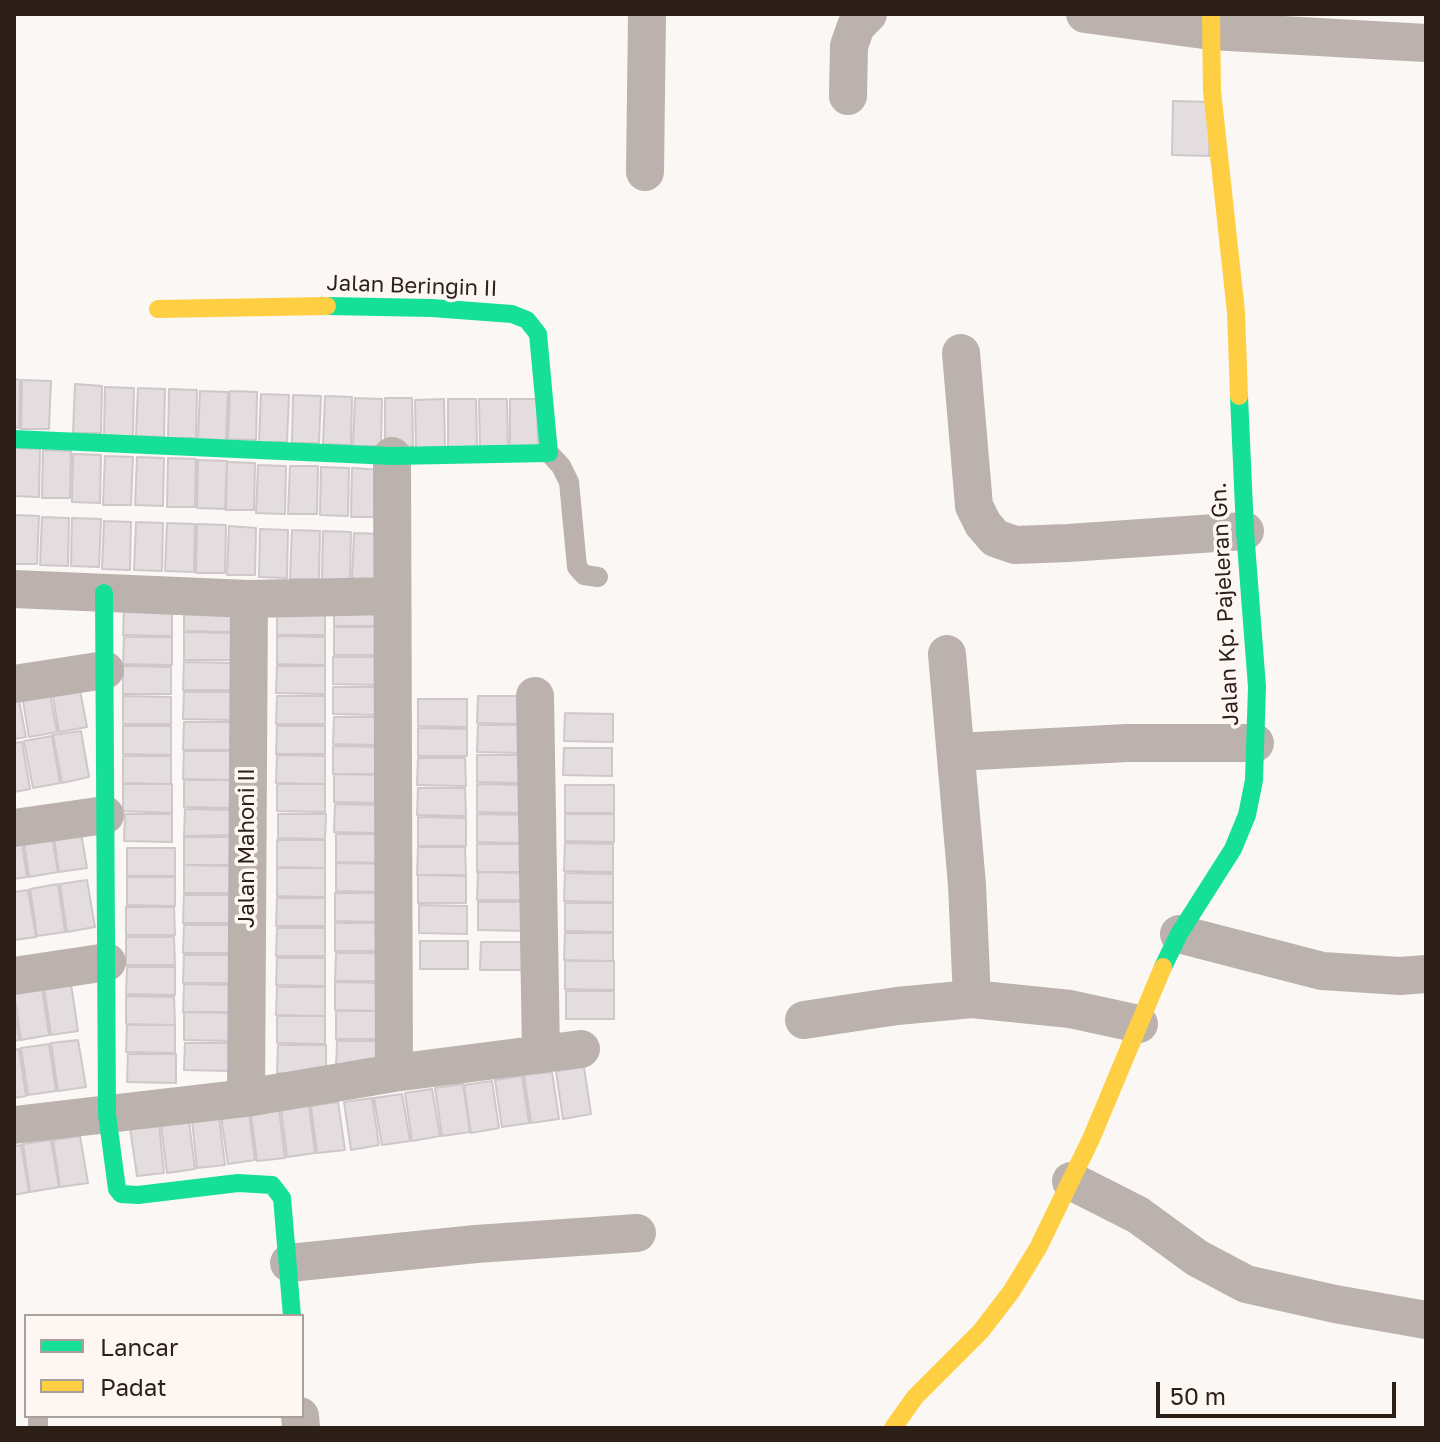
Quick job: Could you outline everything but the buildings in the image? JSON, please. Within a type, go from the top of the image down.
[{"type":"street","points":[[645,172],[647,14]]},
{"type":"street","points":[[848,96],[849,46],[856,26],[868,14]]},
{"type":"street","points":[[1085,14],[1211,22],[1426,43]]},
{"type":"street","name":"Jalan Kp. Pajeleran Gn.","points":[[893,1428],[915,1397],[981,1331],[1011,1292],[1038,1248],[1071,1181],[1153,987],[1179,934],[1233,849],[1247,815],[1254,780],[1257,687],[1245,531],[1236,312],[1218,166],[1211,22]]},
{"type":"street","name":"Jalan Beringin II","points":[[158,309],[298,305],[432,308],[512,314],[527,320],[538,334],[549,453]]},
{"type":"street","points":[[961,353],[974,506],[995,538],[1015,545],[1055,544],[1245,531]]},
{"type":"street","points":[[14,439],[392,456],[549,453]]},
{"type":"street","points":[[392,456],[394,1073]]},
{"type":"street","points":[[14,589],[249,599],[392,596]]},
{"type":"street","points":[[104,593],[107,1114],[114,1178],[121,1194],[138,1195],[238,1183],[272,1185],[282,1198],[292,1314]]},
{"type":"street","name":"Jalan Mahoni II","points":[[246,1098],[249,599]]},
{"type":"street","points":[[947,654],[957,752],[972,999]]},
{"type":"street","points":[[14,684],[105,670]]},
{"type":"street","points":[[535,696],[541,1054]]},
{"type":"street","points":[[957,752],[1113,743],[1255,743]]},
{"type":"street","points":[[14,828],[105,815]]},
{"type":"street","points":[[1179,934],[1322,971],[1400,976],[1426,974]]},
{"type":"street","points":[[14,976],[107,962]]},
{"type":"street","points":[[804,1020],[972,999],[1070,1009],[1139,1024]]},
{"type":"street","points":[[14,1125],[246,1098],[394,1073],[581,1049]]},
{"type":"street","points":[[1071,1181],[1138,1215],[1197,1258],[1246,1284],[1426,1320]]},
{"type":"street","points":[[289,1263],[476,1244],[637,1233]]},
{"type":"lane","points":[[549,453],[561,466],[569,482],[577,567],[584,575],[598,577]]},
{"type":"traffic: fast","points":[[14,439],[392,456],[549,453],[538,334],[527,320],[512,314],[432,308],[327,306]]},
{"type":"traffic: fast","points":[[1163,967],[1179,934],[1233,849],[1247,815],[1254,780],[1257,687],[1239,396]]},
{"type":"traffic: fast","points":[[104,593],[107,1114],[117,1189],[121,1194],[138,1195],[238,1183],[272,1185],[282,1198],[292,1314]]},
{"type":"traffic: slow","points":[[1211,14],[1212,91],[1236,312],[1239,396]]},
{"type":"traffic: slow","points":[[158,309],[327,306]]},
{"type":"traffic: slow","points":[[893,1428],[915,1397],[981,1331],[1011,1292],[1038,1248],[1091,1139],[1163,967]]}]
